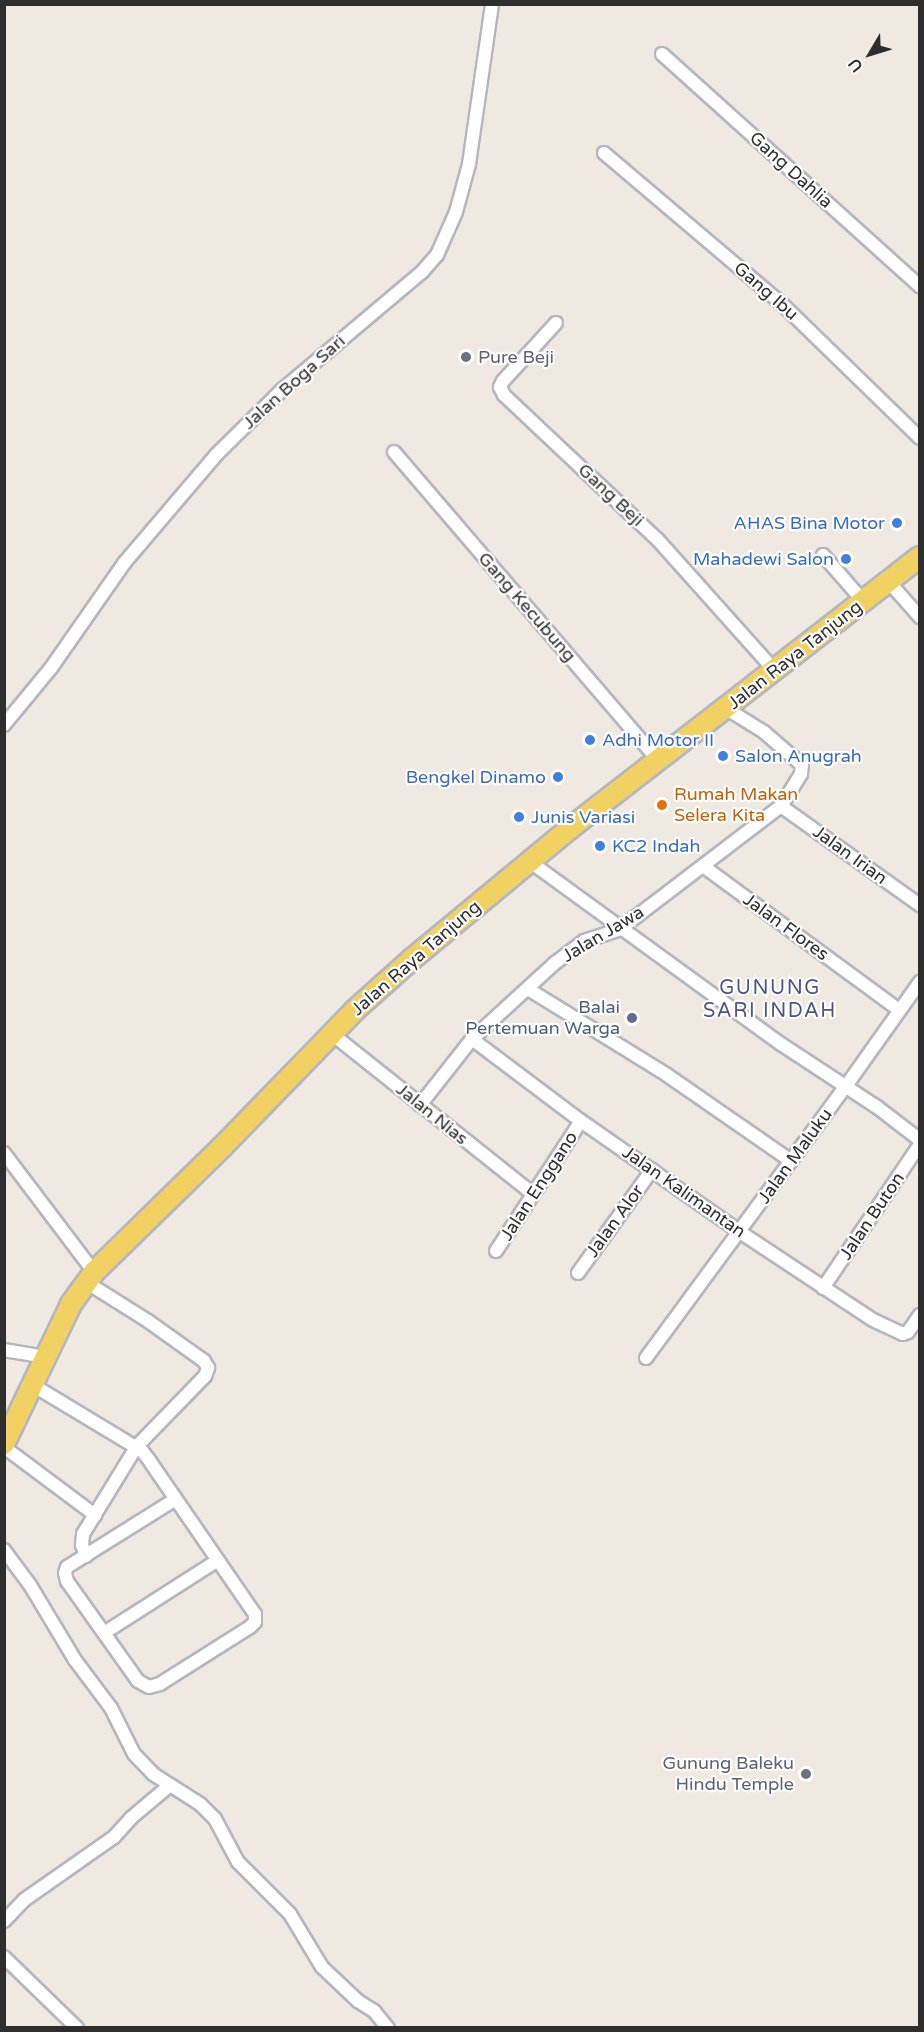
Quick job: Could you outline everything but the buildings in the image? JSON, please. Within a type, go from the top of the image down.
[{"type":"main road","name":"Jalan Raya Tanjung","points":[[4,1445],[71,1304],[90,1277],[332,1034],[397,972],[529,861],[920,557]]},
{"type":"street","name":"Jalan Boga Sari","points":[[4,725],[51,668],[125,562],[216,455],[283,389],[422,272],[437,255],[456,212],[469,164],[492,4]]},
{"type":"street","name":"Gang Dahlia","points":[[662,54],[920,286]]},
{"type":"street","name":"Gang Ibu","points":[[604,153],[782,304],[920,438]]},
{"type":"street","name":"Gang Beji","points":[[556,323],[503,381],[500,387],[504,395],[658,540],[775,671]]},
{"type":"street","name":"Gang Kecubung","points":[[394,453],[659,761]]},
{"type":"street","points":[[823,555],[864,602]]},
{"type":"street","points":[[888,581],[920,617]]},
{"type":"street","name":"Jalan Jawa","points":[[420,1105],[472,1039],[584,941],[620,928],[781,806],[803,770],[798,760],[765,732],[727,709]]},
{"type":"street","name":"Jalan Irian","points":[[781,806],[920,905]]},
{"type":"street","points":[[529,861],[781,1044],[846,1086],[920,1142]]},
{"type":"street","name":"Jalan Flores","points":[[703,866],[898,1009]]},
{"type":"street","name":"Jalan Maluku","points":[[646,1358],[846,1086],[898,1009],[920,982]]},
{"type":"street","points":[[528,989],[667,1075],[791,1161]]},
{"type":"street","name":"Jalan Nias","points":[[332,1034],[533,1194]]},
{"type":"street","name":"Jalan Kalimantan","points":[[472,1039],[581,1121],[740,1232],[873,1320],[903,1334],[908,1332],[920,1315]]},
{"type":"street","name":"Jalan Enggano","points":[[496,1251],[581,1121]]},
{"type":"street","name":"Jalan Buton","points":[[823,1288],[920,1142]]},
{"type":"street","points":[[4,1153],[90,1277],[204,1361],[208,1368],[205,1376],[137,1446],[82,1538],[86,1556]]},
{"type":"street","name":"Jalan Alor","points":[[578,1273],[652,1170]]},
{"type":"street","points":[[4,1350],[46,1357]]},
{"type":"street","points":[[31,1384],[137,1446],[176,1499],[255,1614],[255,1622],[160,1684],[149,1687],[139,1682],[65,1578],[67,1567],[176,1499]]},
{"type":"street","points":[[4,1445],[95,1515]]},
{"type":"street","points":[[4,1550],[30,1585],[75,1660],[111,1708],[134,1754],[148,1769],[200,1804],[215,1819],[238,1862],[290,1914],[322,1967],[358,2001],[374,2011],[388,2028]]},
{"type":"street","points":[[104,1633],[218,1560]]},
{"type":"street","points":[[4,1921],[24,1900],[114,1837],[131,1818],[170,1785]]},
{"type":"street","points":[[4,1957],[77,2028]]},
{"type":"place","name":"Pure Beji","points":[[466,357]]},
{"type":"place","name":"AHAS Bina Motor","points":[[897,523]]},
{"type":"place","name":"Mahadewi Salon","points":[[846,559]]},
{"type":"place","name":"Adhi Motor II","points":[[590,740]]},
{"type":"place","name":"Salon Anugrah","points":[[723,756]]},
{"type":"place","name":"Bengkel Dinamo","points":[[558,777]]},
{"type":"place","name":"Rumah Makan Selera Kita","points":[[662,805]]},
{"type":"place","name":"Junis Variasi","points":[[519,817]]},
{"type":"place","name":"KC2 Indah","points":[[600,846]]},
{"type":"place","name":"Balai Pertemuan Warga","points":[[632,1018]]},
{"type":"place","name":"Gunung Baleku Hindu Temple","points":[[806,1774]]},
{"type":"district","name":"GUNUNG SARI INDAH","points":[[770,1000]]}]
